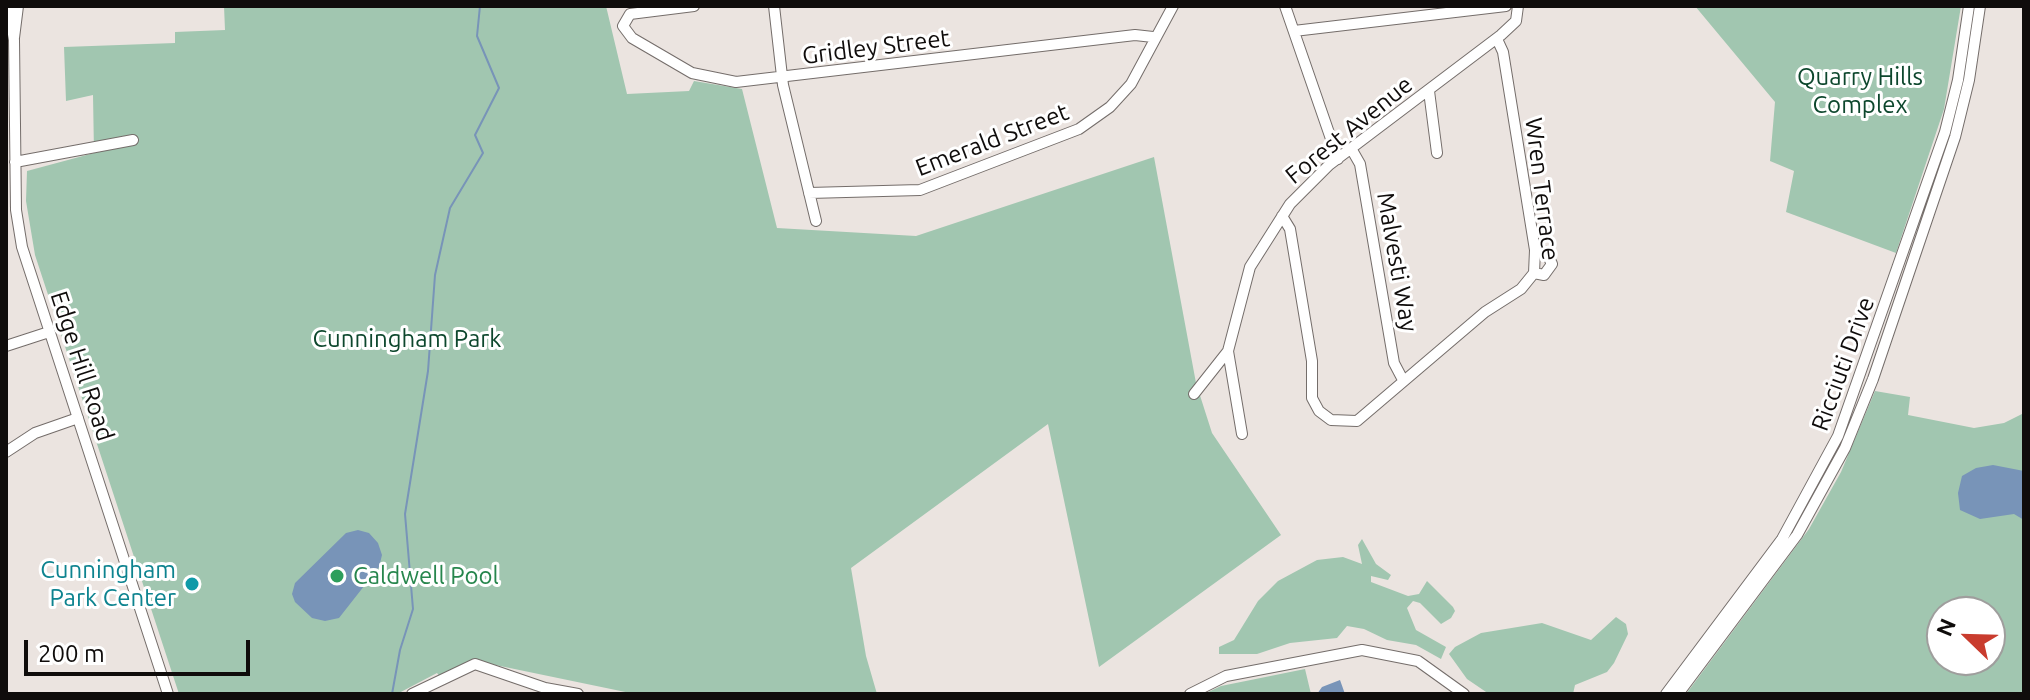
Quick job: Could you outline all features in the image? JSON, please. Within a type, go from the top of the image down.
[{"type":"street","name":"Edge Hill Road","points":[[8,6],[14,40]]},
{"type":"street","name":"Edge Hill Road","points":[[18,6],[10,126],[20,237],[168,694]]},
{"type":"street","name":"Gridley Street","points":[[694,6],[630,14],[623,23],[632,38],[699,76],[736,82],[782,79],[1135,35],[1153,37]]},
{"type":"street","points":[[774,6],[782,79],[816,221]]},
{"type":"street","name":"Emerald Street","points":[[809,193],[920,190],[1079,129],[1105,112],[1126,90],[1173,6]]},
{"type":"street","points":[[1285,6],[1338,159]]},
{"type":"street","points":[[1294,31],[1498,6]]},
{"type":"street","name":"Forest Avenue","points":[[1194,394],[1228,351],[1250,267],[1282,216],[1308,184],[1497,39],[1516,21],[1518,6]]},
{"type":"street","name":"Ricciuti Drive","points":[[1666,694],[1782,539],[1838,436],[1945,132],[1958,80],[1969,6]]},
{"type":"street","name":"Ricciuti Drive","points":[[1678,694],[1797,535],[1830,479],[1854,427],[1955,137],[1969,80],[1980,6]]},
{"type":"street","name":"Wren Terrace","points":[[1282,216],[1290,229],[1313,366],[1311,394],[1316,407],[1337,422],[1357,421],[1489,309],[1521,289],[1534,273],[1544,275],[1552,264],[1546,252],[1535,250],[1503,52],[1497,39]]},
{"type":"street","points":[[1429,91],[1437,153]]},
{"type":"street","points":[[15,162],[133,140]]},
{"type":"street","name":"Malvesti Way","points":[[1352,150],[1360,164],[1394,363],[1403,380]]},
{"type":"street","points":[[1229,310],[1233,328]]},
{"type":"street","points":[[6,346],[49,332]]},
{"type":"street","points":[[1228,351],[1242,434]]},
{"type":"street","points":[[6,452],[35,433],[78,418]]},
{"type":"street","points":[[1190,694],[1226,676],[1362,650],[1418,661],[1464,694]]},
{"type":"street","points":[[412,694],[475,664],[545,688],[578,694]]},
{"type":"green space","name":"Cunningham Park","points":[[224,6],[606,6],[627,94],[689,91],[694,81],[742,89],[777,228],[916,236],[1154,157],[1196,383],[1212,433],[1281,535],[1099,667],[1048,424],[851,568],[866,656],[877,694],[635,694],[476,661],[440,677],[437,673],[397,694],[179,694],[35,255],[26,201],[27,171],[94,153],[93,95],[66,101],[64,47],[175,43],[175,32],[225,30]]},
{"type":"green space","name":"Quarry Hills Complex","points":[[1695,6],[1961,6],[1944,109],[1896,253],[1786,212],[1794,171],[1770,161],[1775,102]]},
{"type":"green space","points":[[1875,391],[1910,397],[1908,415],[1974,428],[2004,423],[2024,413],[2024,694],[1686,694],[1809,529],[1841,472]]},
{"type":"green space","points":[[1362,539],[1376,564],[1391,575],[1388,580],[1371,576],[1371,582],[1408,596],[1419,594],[1427,581],[1453,607],[1455,611],[1451,618],[1441,624],[1420,603],[1413,601],[1407,608],[1416,630],[1446,647],[1441,659],[1416,645],[1387,640],[1364,629],[1347,626],[1337,638],[1290,643],[1257,654],[1219,654],[1219,647],[1234,640],[1258,601],[1278,581],[1317,560],[1343,557],[1362,564],[1358,545]]},
{"type":"green space","points":[[1616,617],[1626,624],[1628,634],[1614,663],[1607,672],[1575,685],[1573,694],[1489,694],[1467,679],[1449,654],[1455,647],[1481,633],[1542,623],[1591,640]]},
{"type":"green space","points":[[1305,669],[1311,694],[1204,694],[1221,686]]},
{"type":"water","points":[[1993,465],[2024,471],[2024,520],[2014,514],[1980,519],[1960,510],[1958,493],[1962,476],[1976,468]]},
{"type":"water","name":"Caldwell Pool","points":[[358,530],[369,533],[378,543],[382,555],[379,567],[339,618],[325,621],[312,618],[295,602],[292,594],[295,583],[346,533]]},
{"type":"water","points":[[1340,680],[1345,694],[1317,694],[1322,687]]},
{"type":"waterway","points":[[392,694],[400,650],[413,609],[405,514],[428,371],[435,275],[450,208],[483,153],[475,135],[499,88],[477,36],[480,6]]},
{"type":"place","name":"Caldwell Pool","points":[[337,576]]},
{"type":"place","name":"Cunningham Park Center","points":[[192,584]]}]
